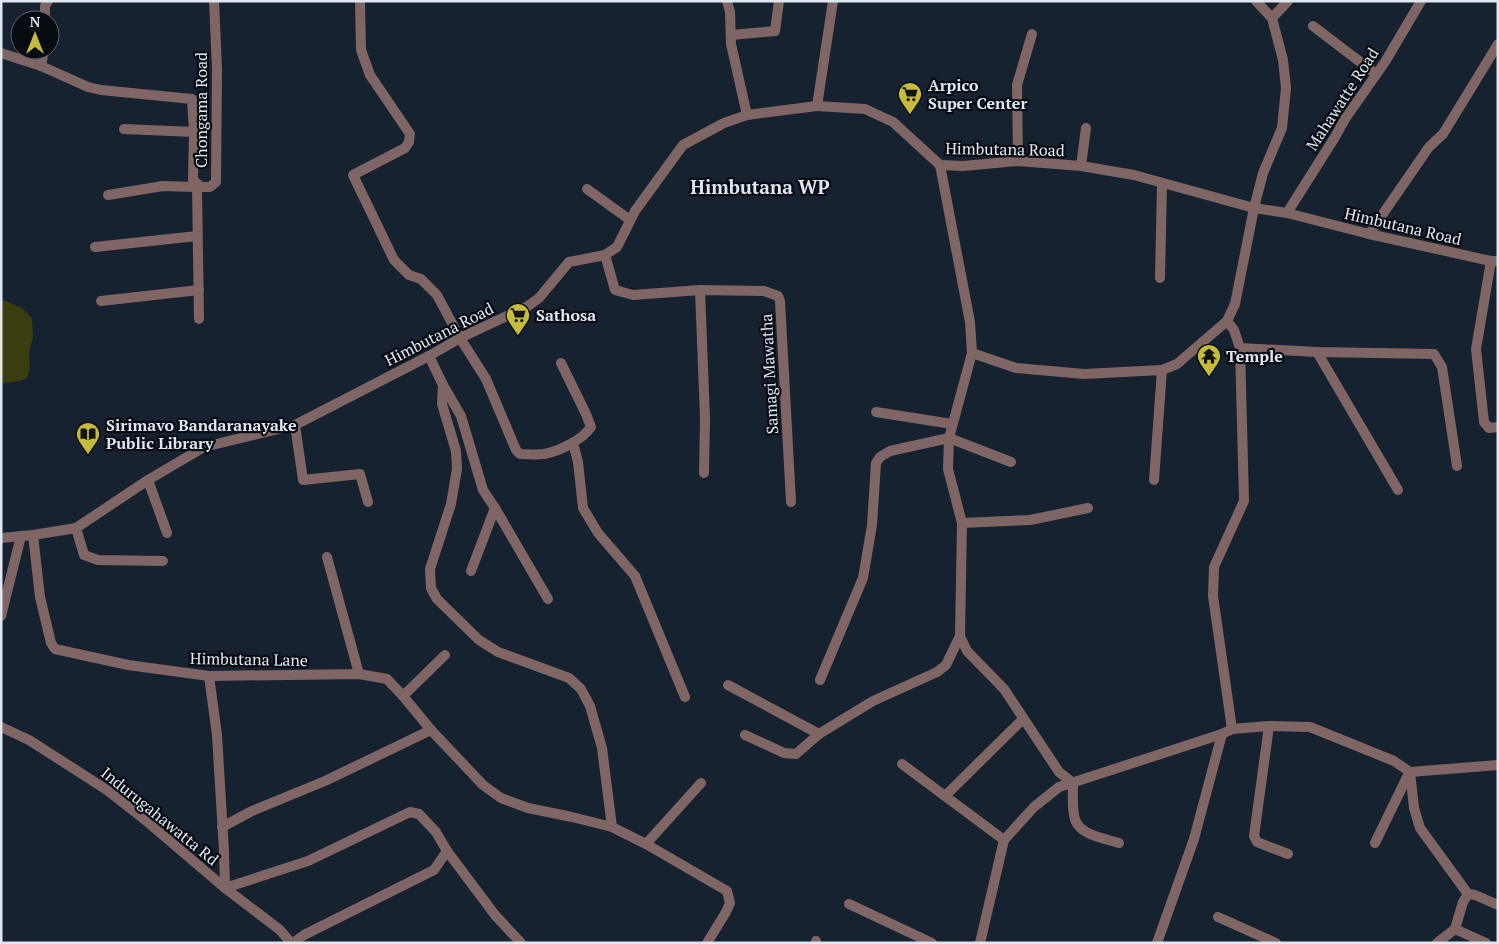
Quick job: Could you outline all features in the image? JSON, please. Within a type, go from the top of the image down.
[{"type":"street","name":"Chongama Road","points":[[1,53],[41,66],[88,88],[192,98],[195,183],[201,187],[210,187],[216,182],[217,69],[214,1]]},
{"type":"street","points":[[360,1],[361,50],[370,75],[410,134],[410,142],[405,148],[353,175],[394,260],[409,275],[421,279],[437,295],[460,338],[486,379],[516,450],[520,454],[545,454],[573,443],[585,435],[590,427],[586,414],[561,363]]},
{"type":"street","points":[[727,1],[730,12],[732,44],[747,115]]},
{"type":"street","points":[[731,35],[775,31],[780,1]]},
{"type":"street","points":[[817,106],[833,1]]},
{"type":"street","points":[[972,353],[1016,368],[1084,374],[1162,370],[1176,364],[1227,321],[1235,304],[1263,173],[1282,128],[1286,88],[1283,60],[1272,18],[1256,1]]},
{"type":"street","points":[[1272,18],[1288,1]]},
{"type":"street","name":"Mahawatte Road","points":[[1287,213],[1421,1]]},
{"type":"street","points":[[1313,26],[1376,74]]},
{"type":"street","points":[[1018,161],[1017,85],[1032,34]]},
{"type":"street","points":[[1368,234],[1428,147],[1443,134],[1498,44]]},
{"type":"street","points":[[41,66],[42,60]]},
{"type":"street","name":"Himbutana Road","points":[[1,538],[76,528],[148,480],[204,447],[295,425],[460,338],[528,306],[540,298],[569,262],[605,255],[617,247],[635,211],[683,145],[724,123],[747,115],[817,106],[865,109],[893,122],[940,165],[963,166],[1018,161],[1081,166],[1134,175],[1254,208],[1287,213],[1368,234],[1494,261]]},
{"type":"street","points":[[1081,166],[1086,128]]},
{"type":"street","points":[[124,129],[194,132]]},
{"type":"street","points":[[745,735],[784,753],[796,754],[819,734],[872,701],[937,672],[946,665],[960,636],[962,522],[948,469],[949,438],[972,353],[970,322],[940,165]]},
{"type":"street","points":[[108,195],[195,183],[199,319]]},
{"type":"street","points":[[1160,278],[1162,184]]},
{"type":"street","points":[[587,189],[630,220]]},
{"type":"street","points":[[94,247],[197,236]]},
{"type":"street","name":"Samagi Mawatha","points":[[605,255],[615,290],[633,295],[700,290],[764,291],[778,296],[780,301],[791,502]]},
{"type":"street","points":[[1494,261],[1476,349],[1484,422],[1489,428],[1498,427]]},
{"type":"street","points":[[101,301],[199,290]]},
{"type":"street","points":[[700,290],[705,418],[704,472]]},
{"type":"street","points":[[1227,321],[1234,330],[1240,348],[1244,501],[1214,567],[1213,596],[1232,730]]},
{"type":"street","points":[[1240,348],[1317,352],[1434,354],[1442,367],[1457,466]]},
{"type":"street","points":[[1317,352],[1398,490]]},
{"type":"street","points":[[429,356],[461,416],[483,490],[548,599]]},
{"type":"street","points":[[1154,480],[1162,370]]},
{"type":"street","points":[[443,385],[442,404],[456,451],[457,469],[451,504],[430,569],[431,588],[437,598],[479,640],[498,652],[570,678],[581,689],[590,706],[602,748],[612,827]]},
{"type":"street","points":[[876,412],[952,424]]},
{"type":"street","points":[[295,425],[303,480],[360,474],[368,502]]},
{"type":"street","points":[[820,680],[863,578],[872,525],[876,463],[880,456],[949,438],[1011,462]]},
{"type":"street","points":[[573,443],[578,462],[583,508],[598,533],[635,576],[686,697]]},
{"type":"street","points":[[148,480],[167,533]]},
{"type":"street","points":[[471,572],[495,508]]},
{"type":"street","points":[[962,522],[1030,520],[1088,508]]},
{"type":"street","points":[[76,528],[84,555],[98,560],[163,561]]},
{"type":"street","name":"Himbutana Lane","points":[[33,535],[40,597],[51,643],[55,648],[128,666],[209,676],[359,674],[387,679],[431,730],[483,785],[501,798],[528,808],[612,827],[646,844],[727,891],[730,903],[707,943]]},
{"type":"street","points":[[1,616],[21,536]]},
{"type":"street","points":[[327,557],[359,674]]},
{"type":"street","points":[[960,636],[967,651],[1004,689],[1059,772],[1073,783]]},
{"type":"street","points":[[403,696],[445,655]]},
{"type":"street","points":[[209,676],[217,735],[225,888],[308,861],[410,812],[419,814],[436,832],[447,851],[495,915],[521,943]]},
{"type":"street","points":[[728,685],[819,734]]},
{"type":"street","points":[[945,796],[1023,719]]},
{"type":"street","points":[[1269,726],[1254,836],[1257,842],[1288,854]]},
{"type":"street","points":[[980,943],[1004,840],[1034,808],[1058,787],[1232,730],[1269,726],[1310,727],[1394,761],[1410,772],[1498,766]]},
{"type":"street","name":"Indurugahawatta Rd","points":[[1,727],[29,740],[107,790],[225,888],[280,930],[292,943]]},
{"type":"street","points":[[222,827],[252,811],[325,781],[431,730]]},
{"type":"street","points":[[1157,943],[1194,839],[1222,734]]},
{"type":"street","points":[[902,764],[1004,840]]},
{"type":"street","points":[[1375,843],[1410,772]]},
{"type":"street","points":[[1410,772],[1414,808],[1420,828],[1468,894],[1498,905]]},
{"type":"street","points":[[646,844],[701,783]]},
{"type":"street","points":[[1073,783],[1074,817],[1078,826],[1086,832],[1119,843]]},
{"type":"street","points":[[292,943],[304,935],[434,870],[447,851]]},
{"type":"street","points":[[1438,943],[1454,928],[1463,902],[1468,894]]},
{"type":"street","points":[[849,904],[932,943]]},
{"type":"street","points":[[1218,917],[1276,943]]},
{"type":"street","points":[[1454,928],[1486,943]]},
{"type":"street","points":[[279,943],[280,930]]},
{"type":"green space","points":[[1,299],[22,308],[32,318],[33,337],[29,353],[30,368],[27,378],[21,381],[1,384]]},
{"type":"place","name":"Arpico Super Center","points":[[910,115]]},
{"type":"place","name":"Sathosa","points":[[518,336]]},
{"type":"place","name":"Temple","points":[[1209,377]]},
{"type":"place","name":"Sirimavo Bandaranayake Public Library","points":[[88,455]]},
{"type":"district","name":"Himbutana WP","points":[[760,186]]}]
